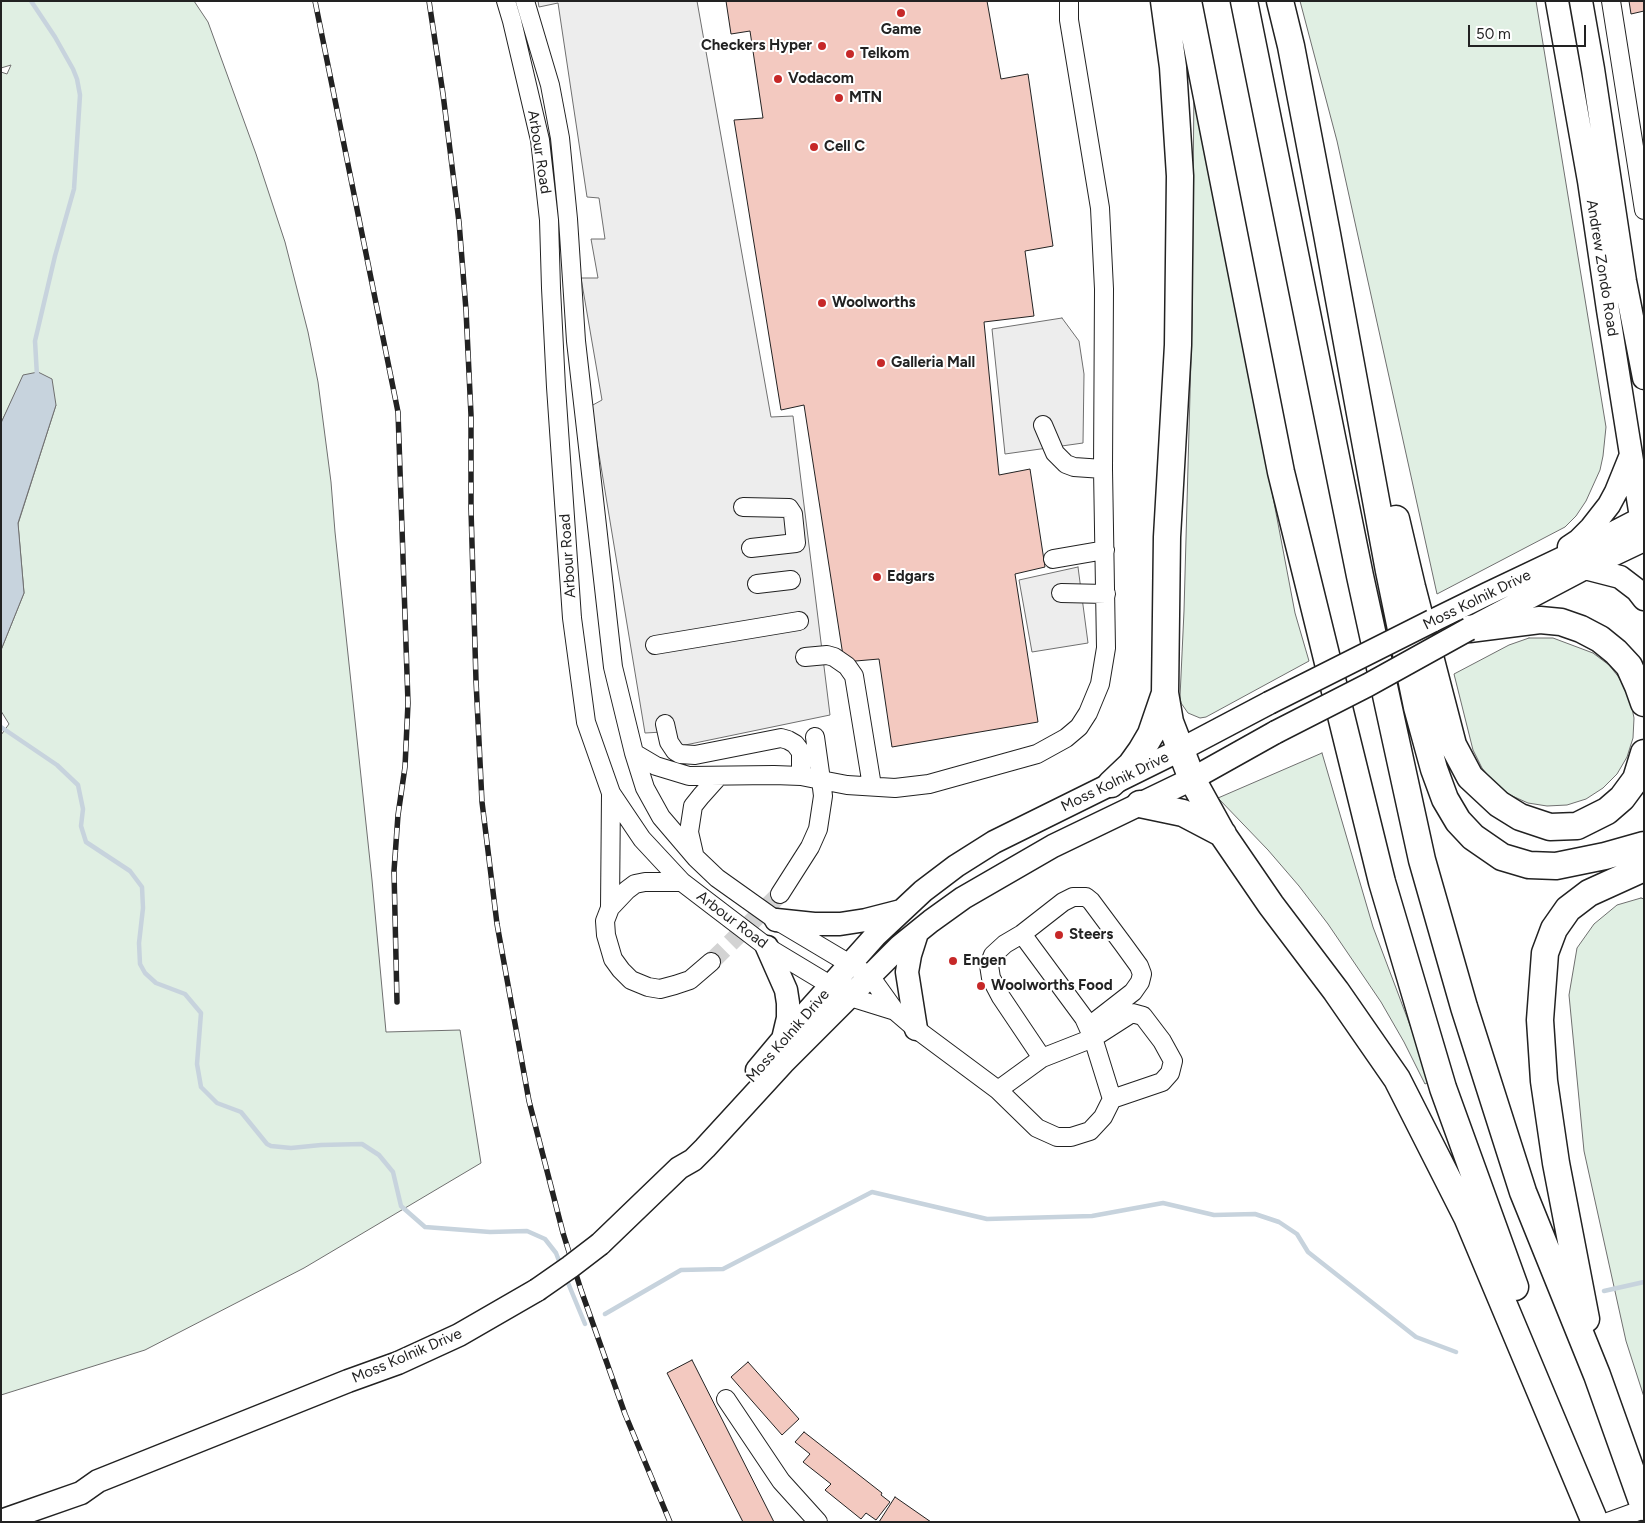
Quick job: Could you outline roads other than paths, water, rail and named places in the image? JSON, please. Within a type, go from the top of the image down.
[{"type":"highway","points":[[1164,1],[1173,67],[1180,176],[1178,345],[1167,537],[1165,693],[1170,722],[1192,779],[1223,834],[1271,905],[1336,992],[1397,1079],[1466,1217],[1595,1522]]},
{"type":"highway","points":[[1188,1],[1281,472],[1382,882],[1443,1088],[1602,1522]]},
{"type":"highway","points":[[1244,1],[1360,576],[1422,860],[1464,1007],[1523,1192],[1597,1375],[1644,1508]]},
{"type":"highway","points":[[1280,1],[1291,46],[1389,571],[1417,707],[1434,769],[1445,799],[1458,820],[1473,837],[1502,857],[1529,865],[1556,866],[1605,856],[1644,844]]},
{"type":"highway","points":[[1327,234],[1412,588],[1453,745],[1470,776],[1499,804],[1520,817],[1550,827],[1577,826],[1607,811],[1622,798],[1636,779],[1644,753]]},
{"type":"highway","points":[[1469,629],[1493,621],[1540,620],[1560,622],[1582,629],[1600,639],[1629,666],[1644,703]]},
{"type":"highway","points":[[1111,784],[1131,765],[1151,734],[1165,693]]},
{"type":"highway","points":[[1140,804],[1183,812],[1223,834]]},
{"type":"highway","points":[[1597,1375],[1556,1163],[1544,1081],[1540,1020],[1545,953],[1554,929],[1568,909],[1589,893],[1642,870]]},
{"type":"main road","name":"Andrew Zondo Road","points":[[1557,1],[1589,182],[1643,528]]},
{"type":"main road","name":"Andrew Zondo Road","points":[[1581,1],[1625,281],[1644,378]]},
{"type":"main road","points":[[1531,573],[1578,541],[1600,516],[1616,492],[1631,454]]},
{"type":"main road","name":"Moss Kolnik Drive","points":[[1493,621],[1585,568],[1643,528]]},
{"type":"main road","name":"Moss Kolnik Drive","points":[[1,1521],[81,1492],[98,1481],[348,1381],[398,1363],[459,1334],[537,1290],[600,1244],[679,1168],[693,1160],[705,1148],[783,1063],[840,991],[850,964],[876,935],[923,890],[956,866],[994,842],[1487,594],[1586,547],[1643,528]]},
{"type":"main road","points":[[1585,568],[1620,578],[1637,590],[1644,599]]},
{"type":"main road","name":"Moss Kolnik Drive","points":[[679,1168],[686,1154],[724,1112],[783,1039],[840,991],[870,976],[900,946],[963,898],[1053,846],[1192,779],[1469,629]]},
{"type":"main road","points":[[776,920],[814,924],[840,924],[902,911]]},
{"type":"main road","points":[[916,1029],[908,972],[910,955],[917,933]]},
{"type":"main road","points":[[767,947],[786,990],[788,1018],[783,1039]]},
{"type":"main road","name":"Moss Kolnik Drive","points":[[1,1506],[53,1487],[86,1480],[98,1481]]},
{"type":"street","name":"Arbour Road","points":[[506,1],[540,140],[549,220],[556,387],[572,618],[586,722],[611,793],[642,839],[682,882],[767,947],[840,991],[895,1011]]},
{"type":"street","name":"Arbour Road","points":[[525,1],[550,85],[560,138],[568,219],[576,341],[613,667],[634,753],[645,788],[657,810],[696,858],[717,878],[776,920],[870,976]]},
{"type":"street","points":[[634,753],[656,766],[689,776],[801,776],[847,785],[895,788],[928,784],[1036,754],[1066,738],[1078,727],[1088,713],[1100,684],[1106,648],[1103,469],[1104,298],[1100,208],[1069,20],[1069,1]]},
{"type":"street","points":[[1610,1],[1644,210]]},
{"type":"street","points":[[549,220],[568,219]]},
{"type":"street","points":[[1043,425],[1055,453],[1066,464],[1074,467],[1103,469]]},
{"type":"street","points":[[743,507],[789,508],[794,514],[796,543],[751,548]]},
{"type":"street","points":[[1053,559],[1105,550]]},
{"type":"street","points":[[757,584],[791,580]]},
{"type":"street","points":[[1061,593],[1106,594]]},
{"type":"street","points":[[655,645],[798,621]]},
{"type":"street","points":[[805,657],[827,655],[834,657],[847,666],[854,676],[872,786]]},
{"type":"street","points":[[665,724],[669,742],[675,751],[680,754],[694,755],[781,738],[788,740],[801,752],[801,776]]},
{"type":"street","points":[[780,894],[810,847],[818,829],[823,796],[814,737]]},
{"type":"street","points":[[696,858],[689,832],[693,806],[718,777]]},
{"type":"street","points":[[611,793],[610,908],[605,921],[606,935],[613,959],[631,980],[648,987],[660,988],[690,980],[711,962]]},
{"type":"street","points":[[610,908],[635,884],[645,882],[682,882]]},
{"type":"street","points":[[1042,1058],[1001,997],[991,978],[989,965],[994,955],[1005,944],[1022,934],[1063,902],[1079,896],[1086,897],[1091,901],[1139,966],[1142,974],[1140,982],[1132,992],[1090,1033]]},
{"type":"street","points":[[870,976],[895,1011],[916,1029],[998,1090],[1037,1128],[1056,1137],[1071,1137],[1090,1131],[1104,1117],[1112,1099],[1084,1018],[1022,934]]},
{"type":"street","points":[[998,1090],[1042,1058],[1090,1033],[1132,1013],[1143,1016],[1162,1041],[1172,1062],[1170,1073],[1162,1082],[1112,1099]]},
{"type":"street","points":[[726,1399],[781,1481],[818,1522]]},
{"type":"street","points":[[1608,1522],[1644,1508]]},
{"type":"waterway","points":[[31,1],[55,37],[73,69],[80,95],[74,189],[55,256],[35,341],[37,376]]},
{"type":"waterway","points":[[1,727],[57,765],[78,785],[83,809],[81,826],[86,842],[130,871],[142,887],[143,908],[139,943],[140,964],[145,973],[156,983],[185,994],[201,1013],[197,1064],[201,1087],[217,1103],[241,1112],[267,1144],[271,1146],[291,1148],[362,1144],[379,1155],[393,1172],[401,1206],[425,1227],[490,1232],[527,1231],[545,1239],[556,1253],[561,1266]]},
{"type":"waterway","points":[[605,1314],[681,1270],[723,1269],[872,1192],[987,1219],[1092,1216],[1163,1203],[1214,1215],[1255,1214],[1279,1222],[1297,1234],[1308,1252],[1416,1337],[1456,1352]]},
{"type":"waterway","points":[[566,1278],[585,1324]]},
{"type":"waterway","points":[[1604,1291],[1644,1282]]},
{"type":"tunnel","points":[[711,962],[780,894]]},
{"type":"railway","points":[[315,1],[398,412],[408,703],[405,767],[398,815],[394,871],[397,1002]]},
{"type":"railway","points":[[429,1],[459,222],[466,310],[471,415],[471,509],[476,681],[482,802],[497,924],[529,1101],[563,1233],[625,1414],[670,1522]]},
{"type":"place","name":"Game","points":[[901,13]]},
{"type":"place","name":"Checkers Hyper","points":[[822,46]]},
{"type":"place","name":"Telkom","points":[[850,54]]},
{"type":"place","name":"Vodacom","points":[[778,79]]},
{"type":"place","name":"MTN","points":[[839,98]]},
{"type":"place","name":"Cell C","points":[[814,147]]},
{"type":"place","name":"Woolworths","points":[[822,303]]},
{"type":"place","name":"Galleria Mall","points":[[881,363]]},
{"type":"place","name":"Edgars","points":[[877,577]]},
{"type":"place","name":"Steers","points":[[1059,935]]},
{"type":"place","name":"Engen","points":[[953,961]]},
{"type":"place","name":"Woolworths Food","points":[[981,986]]}]
